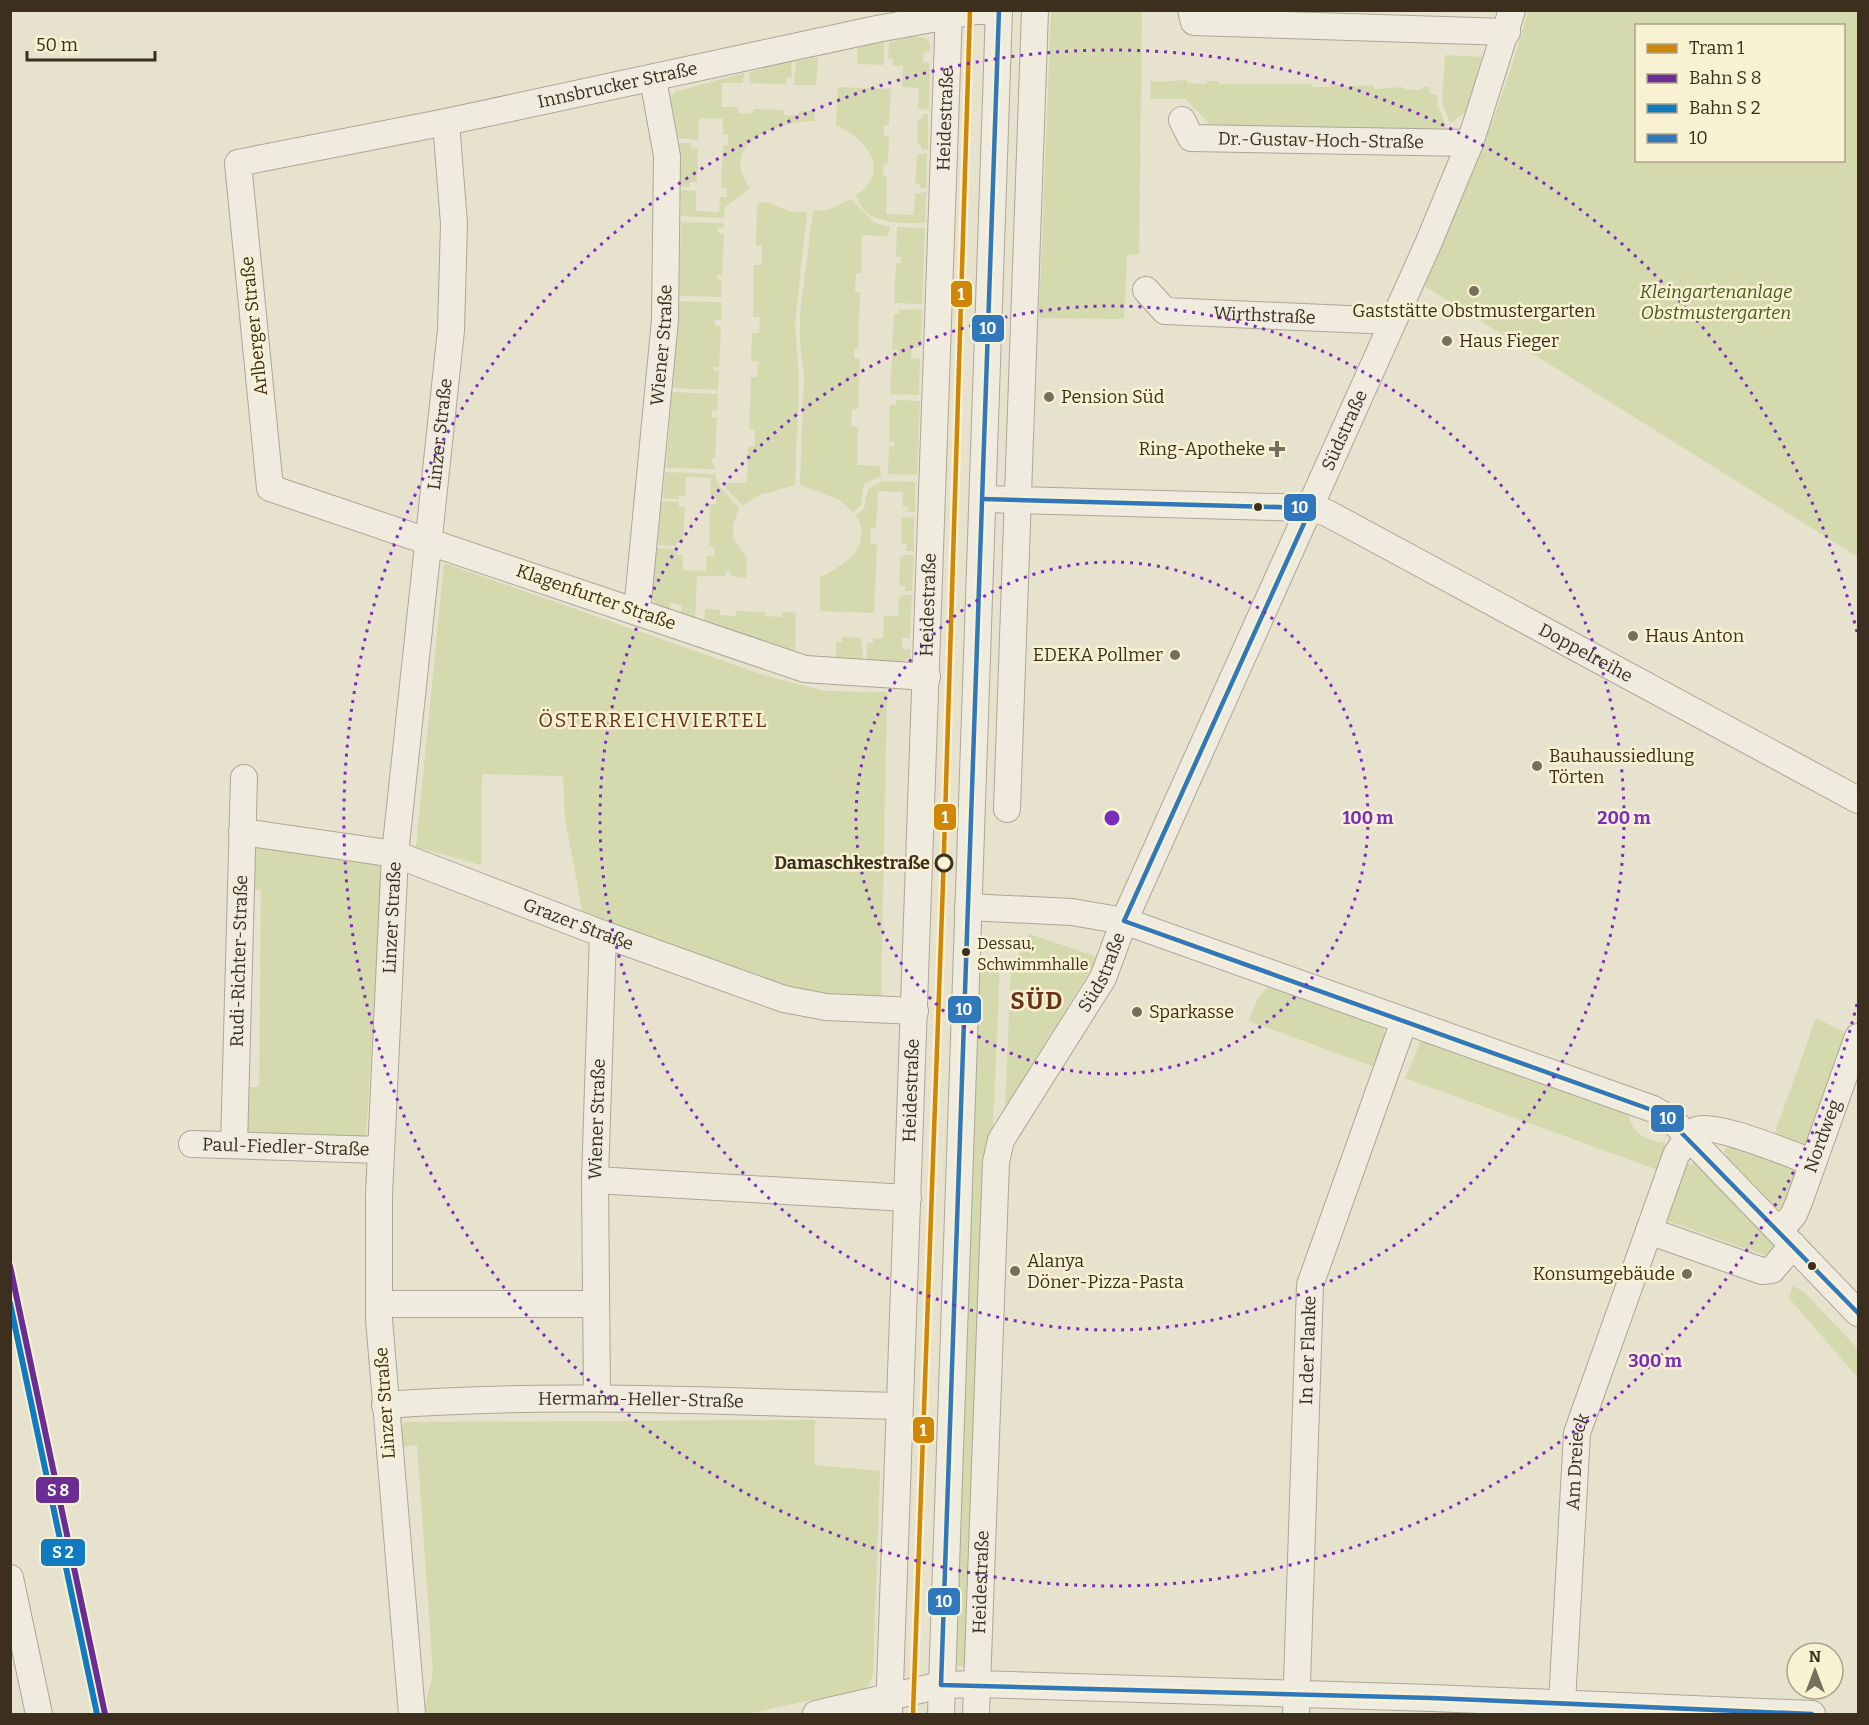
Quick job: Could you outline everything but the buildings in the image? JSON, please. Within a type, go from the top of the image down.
[{"type":"street","points":[[1007,809],[1035,10]]},
{"type":"street","points":[[1191,10],[1194,22],[1510,21]]},
{"type":"street","name":"Innsbrucker Straße","points":[[238,164],[653,79],[949,14],[999,11]]},
{"type":"street","name":"Heidestraße","points":[[941,1714],[999,11]]},
{"type":"street","name":"Heidestraße","points":[[889,1706],[949,14]]},
{"type":"street","name":"Südstraße","points":[[1007,1129],[1103,978],[1124,921],[1311,508],[1470,143],[1510,21]]},
{"type":"street","name":"Wiener Straße","points":[[636,611],[665,320],[667,156],[653,79]]},
{"type":"street","name":"Dr.-Gustav-Hoch-Straße","points":[[1182,120],[1191,138],[1470,143]]},
{"type":"street","name":"Linzer Straße","points":[[412,1714],[385,1405],[379,1304],[381,1150],[395,854],[451,330],[454,224],[446,122]]},
{"type":"street","name":"Arlberger Straße","points":[[238,164],[270,488]]},
{"type":"street","name":"Wirthstraße","points":[[1146,290],[1165,311],[1392,321]]},
{"type":"street","name":"Klagenfurter Straße","points":[[270,488],[806,669],[927,677]]},
{"type":"street","points":[[983,499],[1311,508]]},
{"type":"street","name":"Doppelreihe","points":[[1311,508],[1337,519],[1858,800]]},
{"type":"street","name":"Rudi-Richter-Straße","points":[[234,1145],[244,778]]},
{"type":"street","name":"Grazer Straße","points":[[242,832],[395,854],[603,934],[784,999],[826,1007],[915,1011]]},
{"type":"street","points":[[968,907],[1072,912],[1124,921],[1653,1109],[1672,1120],[1858,1313]]},
{"type":"street","name":"Wiener Straße","points":[[597,1398],[595,1180],[603,934]]},
{"type":"street","name":"In der Flanke","points":[[1297,1704],[1310,1285],[1404,1021]]},
{"type":"street","name":"Nordweg","points":[[1786,1238],[1858,1037]]},
{"type":"street","name":"Heidestraße","points":[[976,1714],[996,1162],[1001,1140],[1007,1129]]},
{"type":"street","points":[[1689,1137],[1699,1129],[1720,1130],[1812,1162]]},
{"type":"street","name":"Am Dreieck","points":[[1562,1703],[1576,1434],[1676,1155],[1689,1137]]},
{"type":"street","name":"Paul-Fiedler-Straße","points":[[192,1144],[381,1150]]},
{"type":"street","points":[[595,1180],[908,1198]]},
{"type":"street","points":[[1649,1231],[1762,1271],[1772,1270],[1786,1238]]},
{"type":"street","points":[[379,1304],[596,1304]]},
{"type":"street","name":"Hermann-Heller-Straße","points":[[385,1405],[597,1398],[674,1398],[898,1406]]},
{"type":"street","points":[[10,1578],[39,1714]]},
{"type":"street","points":[[816,1714],[889,1706],[941,1685],[978,1684],[1297,1704],[1562,1703],[1613,1710],[1812,1714]]},
{"type":"green space","points":[[1051,11],[1142,11],[1139,254],[1127,255],[1124,319],[1039,318]]},
{"type":"green space","name":"Kleingartenanlage Obstmustergarten","points":[[1528,11],[1858,11],[1858,557],[1423,285],[1481,150],[1507,81]]},
{"type":"green space","points":[[914,36],[925,38],[930,44],[930,52],[923,53],[923,62],[930,63],[929,110],[918,108],[919,88],[902,87],[903,66],[893,66],[893,59],[888,59],[889,42]]},
{"type":"green space","points":[[884,41],[884,65],[857,64],[858,48]]},
{"type":"green space","points":[[1445,55],[1484,57],[1467,111],[1450,123],[1442,102]]},
{"type":"green space","points":[[818,57],[816,85],[794,85],[796,62]]},
{"type":"green space","points":[[791,62],[792,77],[786,78],[786,84],[749,83],[750,72]]},
{"type":"green space","points":[[744,73],[743,83],[722,83],[722,107],[738,107],[738,113],[753,114],[753,109],[783,110],[784,115],[798,115],[799,111],[815,111],[815,121],[785,125],[770,130],[756,137],[746,147],[741,158],[742,172],[750,188],[725,207],[724,218],[681,216],[681,190],[696,191],[696,211],[719,212],[720,197],[727,197],[727,188],[721,187],[723,145],[728,145],[728,135],[723,135],[723,119],[699,118],[698,140],[678,138],[671,99],[674,92]]},
{"type":"green space","points":[[1151,80],[1156,82],[1187,80],[1187,83],[1206,84],[1207,81],[1218,81],[1219,84],[1312,84],[1313,87],[1330,87],[1330,84],[1343,87],[1373,85],[1374,89],[1403,87],[1404,89],[1421,90],[1422,87],[1429,87],[1430,94],[1438,95],[1437,103],[1447,129],[1429,134],[1216,131],[1186,99],[1150,99]]},
{"type":"green space","points":[[838,87],[891,89],[889,125],[884,125],[884,135],[889,136],[888,164],[883,165],[883,175],[887,176],[886,214],[914,215],[915,194],[926,192],[925,223],[884,221],[867,212],[861,205],[856,195],[867,186],[873,176],[874,166],[871,156],[857,138],[836,125]]},
{"type":"green space","points":[[923,114],[928,114],[928,150],[921,149],[921,145],[917,144],[918,119],[922,119]]},
{"type":"green space","points":[[678,143],[691,143],[691,148],[698,149],[697,182],[690,182],[690,187],[682,187],[680,184]]},
{"type":"green space","points":[[927,153],[926,189],[920,188],[920,184],[915,183],[917,155]]},
{"type":"green space","points":[[851,199],[875,223],[890,227],[888,236],[862,235],[861,273],[856,273],[855,292],[860,292],[858,349],[854,349],[854,358],[860,359],[858,409],[852,409],[851,426],[858,427],[857,465],[880,466],[881,476],[864,484],[861,505],[853,512],[840,500],[800,485],[804,372],[800,342],[800,314],[813,211],[828,210]]},
{"type":"green space","points":[[765,202],[792,212],[807,212],[795,324],[799,381],[795,485],[759,495],[743,506],[723,485],[724,483],[747,483],[748,447],[755,446],[755,429],[749,429],[751,377],[757,377],[758,362],[751,361],[752,333],[759,333],[760,317],[753,317],[754,265],[762,265],[762,245],[756,245],[757,209],[758,203]]},
{"type":"green space","points":[[681,222],[724,223],[724,228],[718,228],[718,233],[724,234],[722,275],[717,275],[716,279],[722,280],[721,297],[679,296]]},
{"type":"green space","points":[[897,227],[925,228],[922,304],[894,303],[896,263],[901,263],[901,257],[896,256]]},
{"type":"green space","points":[[679,301],[721,302],[721,320],[714,320],[715,326],[721,326],[719,367],[713,367],[714,371],[719,371],[718,390],[673,388]]},
{"type":"green space","points":[[899,309],[922,310],[921,347],[912,347],[911,358],[920,359],[919,395],[890,394],[892,355],[898,355],[898,349],[892,349],[894,314],[899,314]]},
{"type":"green space","points":[[672,392],[718,394],[717,411],[712,411],[712,417],[717,417],[715,458],[711,458],[715,469],[666,468]]},
{"type":"green space","points":[[896,400],[920,401],[917,475],[888,474],[889,447],[894,446],[894,442],[889,441],[890,405],[896,405]]},
{"type":"green space","points":[[665,472],[715,474],[719,486],[739,508],[733,525],[733,538],[747,559],[746,578],[731,576],[731,572],[726,572],[726,576],[697,576],[695,619],[681,615],[682,606],[671,603],[669,610],[656,604],[652,598],[657,548],[677,549],[677,555],[683,555],[683,570],[706,571],[707,556],[714,556],[714,547],[709,546],[710,504],[716,504],[716,496],[710,495],[711,478],[686,477],[685,496],[679,496],[678,499],[663,498]]},
{"type":"green space","points":[[883,481],[915,482],[915,512],[907,512],[908,507],[903,507],[903,492],[878,491],[876,528],[871,528],[870,544],[877,544],[874,613],[820,611],[820,578],[855,553],[861,537],[860,524],[856,515],[864,509],[868,489]]},
{"type":"green space","points":[[661,501],[679,502],[679,507],[685,507],[683,543],[676,543],[676,546],[658,545]]},
{"type":"green space","points":[[914,516],[914,551],[906,551],[907,544],[901,544],[902,518]]},
{"type":"green space","points":[[914,555],[912,591],[905,591],[905,586],[899,586],[900,557]]},
{"type":"green space","points":[[444,563],[766,676],[824,691],[887,692],[881,997],[780,990],[583,915],[565,818],[563,776],[482,774],[481,865],[416,847]]},
{"type":"green space","points":[[912,595],[910,638],[902,638],[902,649],[910,650],[910,658],[902,662],[867,661],[867,643],[873,643],[873,638],[883,638],[884,616],[898,616],[899,597]]},
{"type":"green space","points":[[705,609],[720,610],[720,615],[736,616],[736,611],[765,612],[765,616],[782,617],[782,612],[796,613],[795,653],[704,622]]},
{"type":"green space","points":[[842,637],[861,638],[863,661],[836,659],[836,642],[842,642]]},
{"type":"green space","points":[[254,844],[375,862],[382,869],[366,1139],[248,1133],[247,1087],[259,1087],[261,890],[249,890]]},
{"type":"green space","points":[[1029,934],[1098,957],[1005,1109],[1011,968]]},
{"type":"green space","points":[[976,963],[1000,964],[993,1128],[987,1158],[970,1667],[949,1665]]},
{"type":"green space","points":[[1270,986],[1383,1027],[1387,1040],[1377,1068],[1249,1021],[1258,997]]},
{"type":"green space","points":[[1816,1018],[1846,1033],[1807,1150],[1773,1138]]},
{"type":"green space","points":[[1422,1038],[1627,1111],[1632,1125],[1640,1134],[1645,1138],[1666,1143],[1658,1170],[1405,1078]]},
{"type":"green space","points":[[1730,1142],[1797,1167],[1800,1177],[1784,1207],[1776,1209],[1728,1159],[1724,1151]]},
{"type":"green space","points":[[1689,1164],[1701,1165],[1779,1245],[1775,1259],[1659,1218],[1682,1168]]},
{"type":"green space","points":[[1793,1286],[1804,1292],[1858,1349],[1858,1378],[1789,1298]]},
{"type":"green space","points":[[815,1420],[815,1465],[880,1471],[873,1676],[867,1688],[747,1714],[423,1714],[433,1672],[417,1445],[402,1447],[401,1427],[406,1422]]},
{"type":"tram line","name":"1","points":[[913,1714],[943,883],[970,10]]},
{"type":"transit line","name":"10","points":[[999,10],[941,1685],[1432,1698],[1812,1714]]},
{"type":"transit line","name":"10","points":[[983,499],[1311,508],[1124,921],[1663,1114],[1858,1313]]},
{"type":"transit line","points":[[10,1266],[105,1714]]},
{"type":"transit line","points":[[10,1303],[97,1714]]},
{"type":"place","name":"Gaststätte Obstmustergarten","points":[[1474,291]]},
{"type":"place","name":"Haus Fieger","points":[[1447,341]]},
{"type":"place","name":"Pension Süd","points":[[1049,397]]},
{"type":"place","name":"Ring-Apotheke","points":[[1277,449]]},
{"type":"place","name":"Haus Anton","points":[[1633,636]]},
{"type":"place","name":"EDEKA Pollmer","points":[[1175,655]]},
{"type":"place","name":"Bauhaussiedlung Törten","points":[[1537,766]]},
{"type":"place","name":"Damaschkestraße","points":[[944,863]]},
{"type":"place","name":"Dessau, Schwimmhalle","points":[[966,952]]},
{"type":"place","name":"Sparkasse","points":[[1137,1012]]},
{"type":"place","name":"Alanya Döner-Pizza-Pasta","points":[[1015,1271]]},
{"type":"place","name":"Konsumgebäude","points":[[1687,1274]]},
{"type":"district","name":"ÖSTERREICHVIERTEL","points":[[653,720]]},
{"type":"district","name":"SÜD","points":[[1037,1001]]}]
